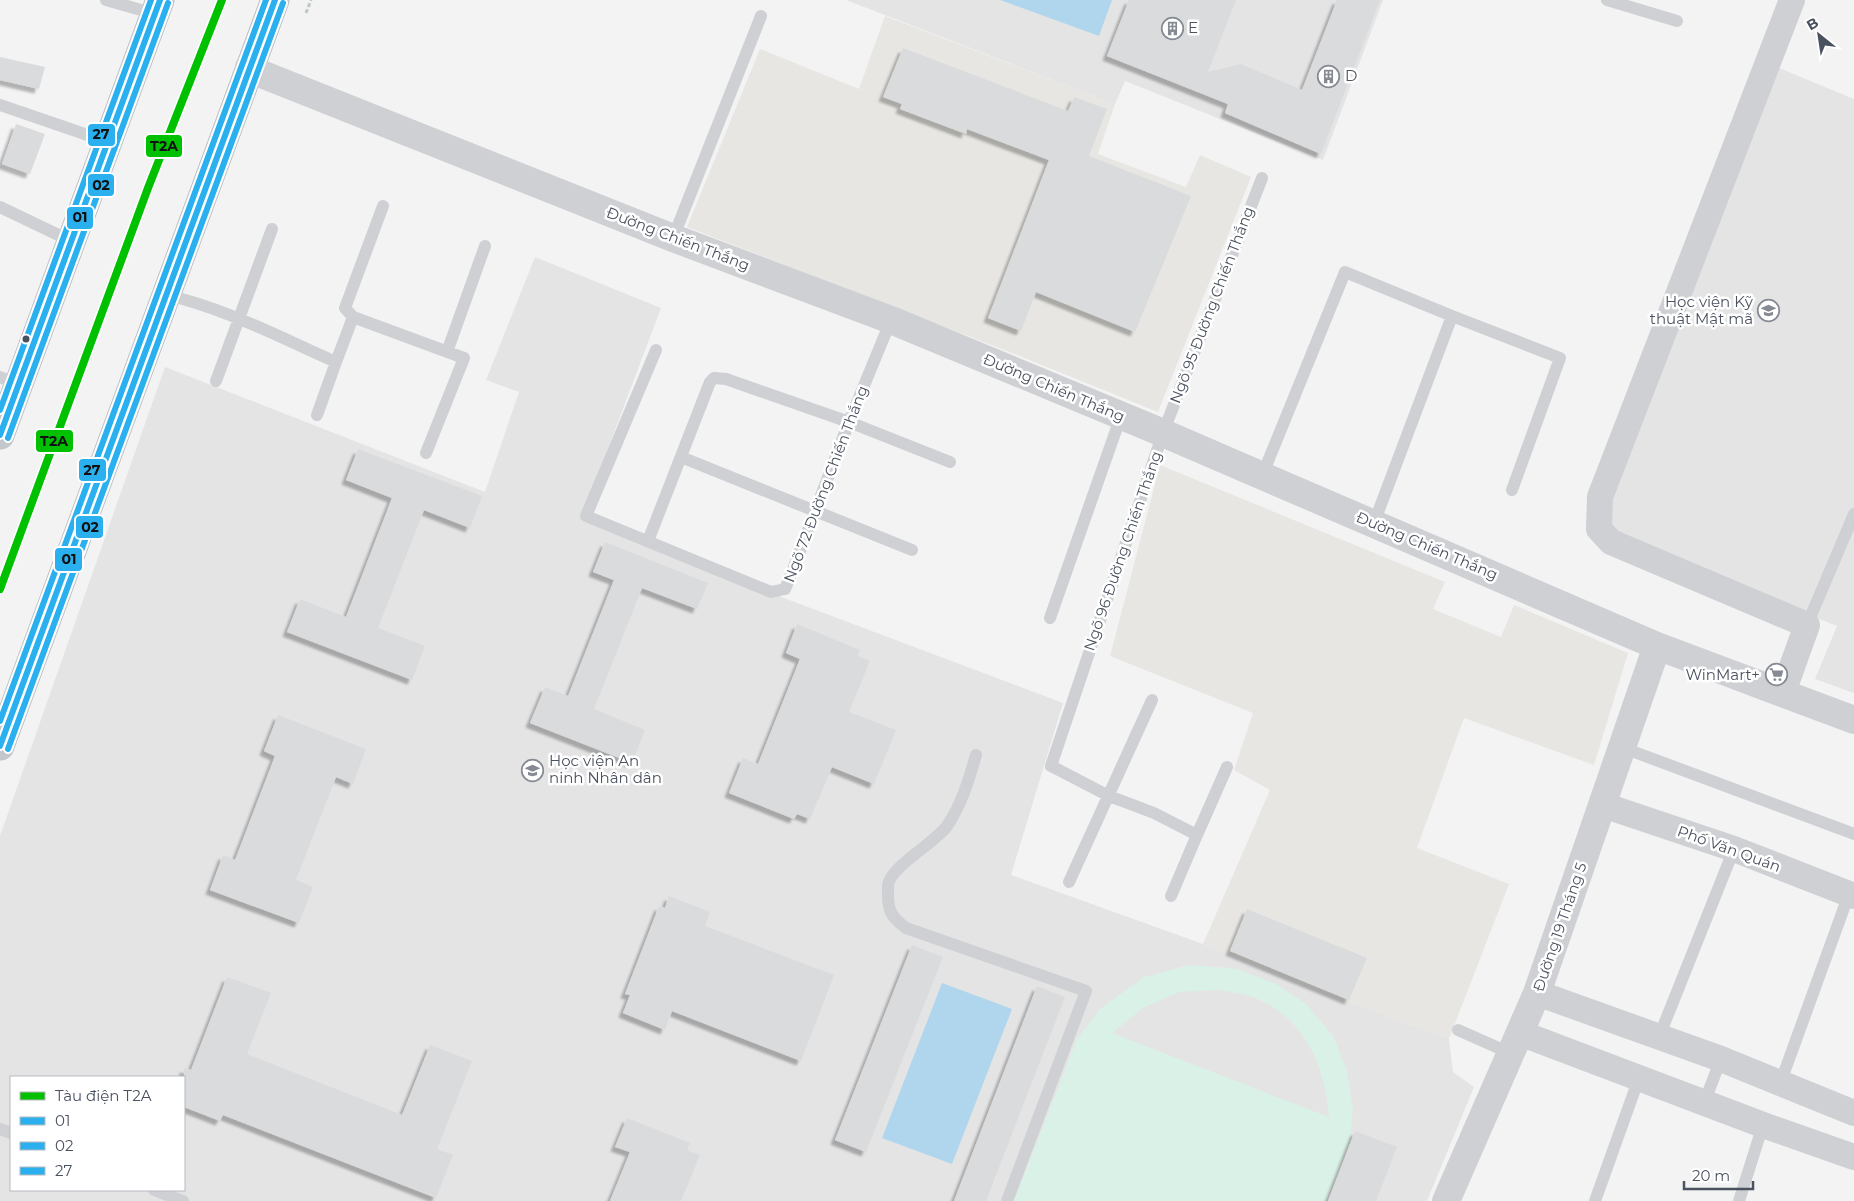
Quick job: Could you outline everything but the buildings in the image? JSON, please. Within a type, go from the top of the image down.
[{"type":"highway","points":[[0,746],[274,0]]},
{"type":"highway","points":[[0,435],[9,381],[71,241],[157,7]]},
{"type":"street","points":[[1783,692],[1807,625],[1611,542],[1599,530],[1600,497],[1792,0]]},
{"type":"street","name":"Đường Chiến Thắng","points":[[249,67],[264,75],[673,238],[891,320],[1163,432],[1657,646],[1854,720]]},
{"type":"street","name":"Đường 19 Tháng 5","points":[[1446,1201],[1537,993],[1657,646]]},
{"type":"street","name":"Phố Văn Quán","points":[[1603,805],[1734,849],[1851,895]]},
{"type":"street","points":[[1537,993],[1721,1059],[1854,1113]]},
{"type":"street","points":[[1515,1043],[1639,1078],[1763,1126],[1854,1157]]},
{"type":"lane","points":[[106,0],[157,7]]},
{"type":"lane","points":[[1607,0],[1676,21]]},
{"type":"lane","points":[[673,238],[760,16]]},
{"type":"lane","points":[[0,105],[108,142]]},
{"type":"lane","name":"Ngõ 95 Đường Chiến Thắng","points":[[1163,432],[1262,178]]},
{"type":"lane","points":[[383,206],[345,308],[353,317],[464,358],[426,453]]},
{"type":"lane","points":[[0,207],[71,241]]},
{"type":"lane","points":[[216,381],[272,229]]},
{"type":"lane","points":[[447,352],[485,246]]},
{"type":"lane","points":[[1262,476],[1345,272],[1560,358],[1512,490]]},
{"type":"lane","points":[[166,295],[238,319],[336,362]]},
{"type":"lane","points":[[1374,524],[1452,316]]},
{"type":"lane","points":[[317,415],[353,317]]},
{"type":"lane","name":"Ngõ 72 Đường Chiến Thắng","points":[[656,350],[586,516],[770,592],[785,589],[849,422],[891,320]]},
{"type":"lane","points":[[648,541],[710,382],[714,378],[726,379],[849,422],[950,462]]},
{"type":"lane","points":[[1050,618],[1121,416]]},
{"type":"lane","name":"Ngõ 96 Đường Chiến Thắng","points":[[1163,432],[1051,766],[1109,796],[1154,813],[1197,835]]},
{"type":"lane","points":[[680,457],[912,550]]},
{"type":"lane","points":[[1807,625],[1854,514]]},
{"type":"lane","points":[[1070,882],[1152,700]]},
{"type":"lane","points":[[1621,747],[1854,834]]},
{"type":"lane","points":[[976,754],[962,799],[947,827],[920,852],[897,868],[888,883],[888,901],[892,915],[906,928],[1086,991],[1007,1201]]},
{"type":"lane","points":[[1171,896],[1227,767]]},
{"type":"lane","points":[[1659,1037],[1734,849]]},
{"type":"lane","points":[[1780,1084],[1851,895]]},
{"type":"lane","points":[[1458,1030],[1515,1043]]},
{"type":"lane","points":[[1704,1103],[1721,1059]]},
{"type":"lane","points":[[1595,1201],[1639,1078]]},
{"type":"lane","points":[[1739,1201],[1763,1126]]},
{"type":"lane","points":[[157,1191],[183,1201]]},
{"type":"path","points":[[306,13],[311,0]]},
{"type":"shaded area","points":[[846,0],[1383,0],[1323,160],[1125,81],[1115,104]]},
{"type":"shaded area","points":[[885,16],[1115,104],[1098,154],[1186,187],[1200,155],[1251,177],[1158,412],[1017,355],[687,227],[760,49],[859,89]]},
{"type":"shaded area","name":"Học viện Kỹ thuật Mật mã","points":[[1777,67],[1854,99],[1854,693],[1815,679],[1837,626],[1610,536],[1602,524]]},
{"type":"shaded area","name":"Học viện An ninh Nhân dân","points":[[535,257],[661,308],[581,520],[1063,703],[1011,875],[1203,944],[1449,1039],[1453,1072],[1474,1087],[1427,1201],[0,1201],[0,836],[165,367],[485,492],[519,392],[486,380]]},
{"type":"shaded area","points":[[1160,465],[1445,582],[1433,609],[1501,637],[1514,605],[1628,653],[1594,765],[1464,718],[1417,848],[1509,884],[1449,1039],[1203,944],[1270,790],[1234,770],[1253,713],[1110,656]]},
{"type":"green space","points":[[1189,965],[1238,969],[1276,984],[1306,1004],[1333,1036],[1346,1068],[1353,1109],[1350,1140],[1326,1201],[1014,1201],[1077,1039],[1100,1009],[1144,977]],"holes":[[[1220,990],[1250,996],[1268,1004],[1284,1015],[1297,1028],[1308,1044],[1316,1061],[1327,1098],[1329,1117],[1112,1033],[1143,1008],[1179,992]]]},
{"type":"water","points":[[1000,0],[1112,0],[1099,36]]},
{"type":"water","points":[[942,983],[1012,1009],[952,1164],[882,1138]]},
{"type":"metro line","name":"T2A","points":[[0,589],[148,188],[222,0]]},
{"type":"transit line","name":"27","points":[[0,410],[151,0]]},
{"type":"transit line","name":"01","points":[[0,435],[160,0]]},
{"type":"transit line","name":"27","points":[[0,721],[266,0]]},
{"type":"transit line","name":"01","points":[[0,746],[275,0]]},
{"type":"transit line","name":"02","points":[[8,438],[168,3]]},
{"type":"transit line","name":"02","points":[[8,749],[283,3]]},
{"type":"place","name":"E","points":[[1172,28]]},
{"type":"place","name":"D","points":[[1329,76]]},
{"type":"place","name":"Học viện Kỹ thuật Mật mã","points":[[1769,311]]},
{"type":"place","name":"WinMart+","points":[[1776,675]]},
{"type":"place","name":"Học viện An ninh Nhân dân","points":[[533,770]]}]
